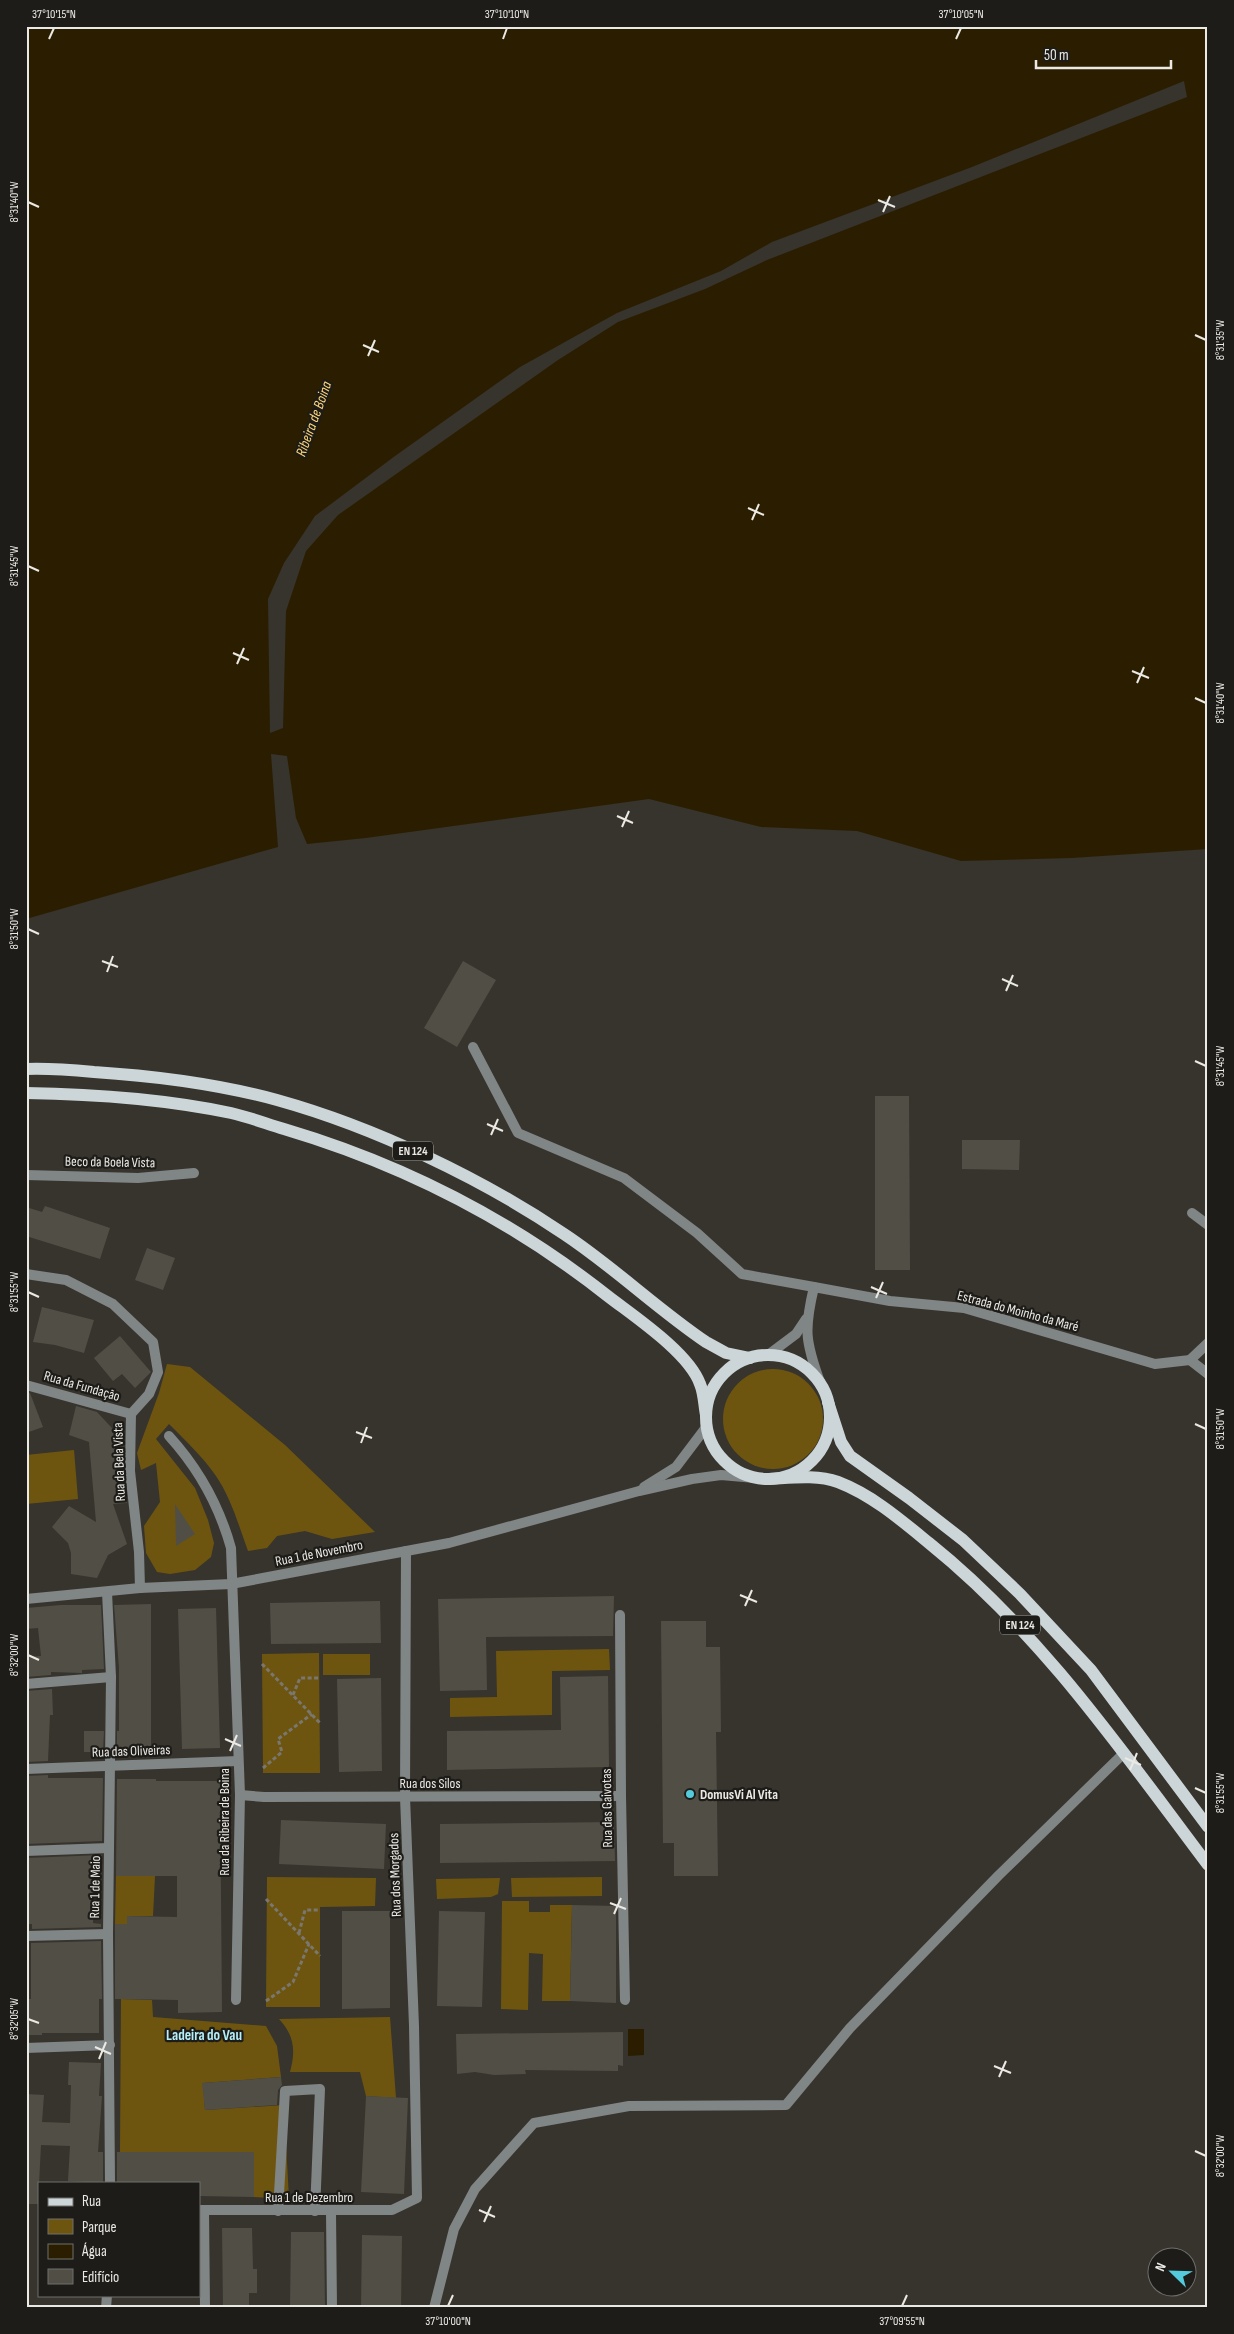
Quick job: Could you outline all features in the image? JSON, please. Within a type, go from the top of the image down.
[{"type":"main road","name":"EN 124","points":[[26,1069],[119,1073],[188,1081],[277,1100],[352,1126],[428,1158],[506,1197],[565,1234],[706,1342],[726,1353],[750,1358]]},
{"type":"main road","name":"EN 124","points":[[26,1093],[76,1094],[156,1100],[232,1113],[325,1141],[417,1179],[534,1242],[574,1269],[679,1354],[701,1385],[712,1444],[722,1459],[737,1471],[761,1479],[816,1477],[856,1490],[899,1518],[960,1568],[1017,1622],[1087,1703],[1208,1865]]},
{"type":"main road","name":"EN 124","points":[[706,1420],[710,1396],[719,1380],[733,1366],[750,1358],[768,1355],[788,1358],[806,1367],[820,1382],[841,1442],[850,1456],[963,1540],[1020,1594],[1091,1670],[1208,1827]]},
{"type":"main road","name":"EN 124","points":[[761,1479],[786,1477],[803,1469],[817,1456],[826,1439],[830,1421],[828,1402]]},
{"type":"street","name":"Estrada do Moinho da Maré","points":[[473,1047],[518,1133],[624,1178],[696,1233],[742,1274],[890,1301],[964,1308],[1155,1364],[1190,1360]]},
{"type":"street","name":"Beco da Boela Vista","points":[[26,1175],[138,1178],[194,1173]]},
{"type":"street","points":[[1192,1213],[1208,1225]]},
{"type":"street","name":"Rua da Bela Vista","points":[[26,1274],[66,1280],[113,1304],[153,1342],[158,1372],[149,1394],[131,1414],[130,1471],[139,1552],[140,1588]]},
{"type":"street","points":[[768,1355],[796,1334],[806,1319],[814,1287]]},
{"type":"street","points":[[806,1319],[810,1356],[820,1382]]},
{"type":"street","points":[[1208,1343],[1190,1360],[1208,1374]]},
{"type":"street","name":"Rua da Fundação","points":[[26,1385],[131,1414]]},
{"type":"street","points":[[639,1491],[676,1467],[706,1420]]},
{"type":"street","name":"Rua da Ribeira de Boina","points":[[170,1436],[205,1482],[223,1519],[231,1548],[240,1795],[236,2000]]},
{"type":"street","points":[[639,1491],[692,1478],[722,1476],[761,1479]]},
{"type":"street","name":"Rua 1 de Novembro","points":[[26,1599],[140,1588],[231,1584],[450,1543],[639,1491]]},
{"type":"street","name":"Rua dos Morgados","points":[[406,1551],[405,1797],[414,2026],[417,2198]]},
{"type":"street","name":"Rua 1 de Maio","points":[[107,1592],[110,1678],[108,1934],[110,2182]]},
{"type":"street","name":"Rua das Gaivotas","points":[[620,1615],[625,2000]]},
{"type":"street","points":[[26,1684],[110,1678]]},
{"type":"street","points":[[434,2308],[454,2229],[475,2189],[534,2123],[629,2106],[786,2105],[850,2028],[999,1875],[1124,1753]]},
{"type":"street","name":"Rua das Oliveiras","points":[[26,1769],[238,1761]]},
{"type":"street","name":"Rua dos Silos","points":[[240,1795],[264,1797],[621,1796]]},
{"type":"street","points":[[26,1852],[109,1848]]},
{"type":"street","points":[[26,1936],[108,1934]]},
{"type":"street","points":[[26,2048],[110,2045]]},
{"type":"street","points":[[278,2211],[285,2091],[320,2089],[315,2211]]},
{"type":"street","name":"Rua 1 de Dezembro","points":[[202,2210],[332,2212],[392,2210],[417,2198]]},
{"type":"street","points":[[202,2210],[205,2308]]},
{"type":"street","points":[[332,2212],[332,2308]]},
{"type":"path","points":[[262,1664],[320,1723]]},
{"type":"path","points":[[293,1695],[300,1678],[320,1678]]},
{"type":"path","points":[[263,1768],[282,1752],[278,1739],[312,1714]]},
{"type":"path","points":[[266,1899],[320,1956]]},
{"type":"path","points":[[299,1934],[305,1910],[320,1910]]},
{"type":"path","points":[[266,2001],[293,1982],[309,1944]]},
{"type":"green space","points":[[167,1364],[190,1367],[285,1445],[375,1532],[332,1539],[305,1531],[277,1536],[267,1548],[248,1551],[226,1493],[216,1476],[194,1449],[169,1424],[156,1439],[195,1488],[208,1520],[214,1543],[211,1557],[195,1570],[170,1574],[157,1572],[146,1553],[144,1526],[160,1502],[156,1463],[141,1470],[137,1453],[159,1393]]},
{"type":"green space","points":[[773,1369],[792,1372],[809,1383],[820,1400],[823,1419],[820,1438],[809,1455],[792,1466],[773,1469],[754,1466],[737,1455],[726,1438],[723,1419],[726,1400],[737,1383],[754,1372]]},
{"type":"green space","points":[[74,1450],[78,1499],[26,1504],[26,1455]]},
{"type":"green space","points":[[609,1649],[610,1670],[552,1671],[552,1715],[450,1717],[450,1698],[497,1697],[496,1651]]},
{"type":"green space","points":[[319,1653],[320,1773],[263,1773],[262,1654]]},
{"type":"green space","points":[[323,1654],[370,1654],[370,1675],[323,1675]]},
{"type":"green space","points":[[116,1876],[155,1876],[153,1916],[128,1916],[127,1924],[115,1924]]},
{"type":"green space","points":[[267,1877],[376,1878],[375,1906],[320,1907],[320,2007],[266,2007]]},
{"type":"green space","points":[[602,1877],[602,1896],[512,1897],[511,1878]]},
{"type":"green space","points":[[500,1878],[498,1894],[491,1897],[437,1899],[436,1879]]},
{"type":"green space","points":[[502,1901],[529,1901],[529,1912],[550,1912],[550,1905],[572,1905],[570,2001],[542,2001],[543,1954],[529,1953],[528,2010],[501,2009]]},
{"type":"green space","points":[[121,1999],[152,2000],[153,2017],[266,2026],[277,2046],[281,2077],[203,2083],[205,2110],[284,2105],[289,2199],[254,2197],[254,2152],[120,2152]]},
{"type":"green space","points":[[390,2017],[396,2098],[366,2096],[360,2072],[290,2072],[293,2057],[291,2037],[279,2019]]},
{"type":"water","name":"Ribeira de Boina","points":[[26,26],[1208,26],[1208,849],[1072,858],[961,861],[857,831],[761,827],[649,799],[366,838],[307,844],[296,818],[287,756],[271,754],[278,847],[26,919]],"holes":[[[1184,81],[1187,97],[767,260],[705,289],[618,322],[558,360],[338,515],[306,551],[286,611],[283,728],[270,733],[268,599],[284,563],[315,516],[520,367],[617,313],[721,271],[772,242],[972,167]]]},
{"type":"water","points":[[628,2029],[644,2029],[644,2055],[628,2056]]},
{"type":"building","points":[[463,961],[496,980],[457,1047],[424,1028]]},
{"type":"building","points":[[875,1096],[909,1096],[910,1270],[875,1270]]},
{"type":"building","points":[[962,1140],[1020,1140],[1019,1170],[962,1169]]},
{"type":"building","points":[[45,1206],[110,1228],[100,1259],[26,1236],[26,1207],[42,1212]]},
{"type":"building","points":[[147,1248],[175,1258],[163,1290],[135,1280]]},
{"type":"building","points":[[42,1307],[94,1320],[84,1353],[55,1345],[33,1342]]},
{"type":"building","points":[[120,1336],[151,1372],[135,1388],[122,1374],[113,1381],[94,1358]]},
{"type":"building","points":[[26,1392],[30,1393],[43,1427],[26,1433]]},
{"type":"building","points":[[76,1406],[97,1412],[124,1441],[123,1471],[127,1503],[113,1504],[127,1544],[108,1555],[97,1578],[71,1574],[71,1553],[68,1543],[52,1527],[69,1506],[96,1522],[89,1442],[69,1435]]},
{"type":"building","points":[[175,1504],[195,1534],[176,1546]]},
{"type":"building","points":[[614,1596],[613,1636],[486,1637],[487,1690],[440,1691],[438,1599]]},
{"type":"building","points":[[380,1601],[381,1643],[271,1644],[270,1603]]},
{"type":"building","points":[[151,1604],[151,1751],[117,1752],[119,1668],[114,1605]]},
{"type":"building","points":[[61,1605],[101,1605],[104,1669],[82,1670],[82,1673],[51,1672],[51,1675],[26,1677],[26,1657],[41,1656],[38,1628],[26,1629],[26,1608]]},
{"type":"building","points":[[216,1608],[220,1748],[182,1749],[178,1609]]},
{"type":"building","name":"DomusVi Al Vita","points":[[661,1621],[706,1621],[706,1647],[720,1647],[721,1732],[716,1732],[718,1876],[674,1876],[674,1843],[663,1843]]},
{"type":"building","points":[[608,1676],[609,1767],[447,1770],[447,1731],[561,1730],[560,1677]]},
{"type":"building","points":[[381,1678],[382,1771],[339,1772],[337,1679]]},
{"type":"building","points":[[52,1689],[53,1715],[50,1715],[48,1761],[26,1762],[26,1691]]},
{"type":"building","points":[[84,1731],[104,1731],[103,1752],[84,1752]]},
{"type":"building","points":[[48,1775],[48,1778],[103,1778],[102,1841],[26,1844],[26,1776]]},
{"type":"building","points":[[117,1779],[220,1781],[222,2012],[178,2013],[178,2000],[115,1999],[115,1924],[127,1924],[127,1916],[177,1917],[177,1876],[116,1876]]},
{"type":"building","points":[[281,1820],[386,1824],[384,1869],[279,1864]]},
{"type":"building","points":[[614,1822],[615,1861],[440,1863],[440,1824]]},
{"type":"building","points":[[102,1855],[101,1884],[93,1884],[93,1923],[101,1924],[101,1927],[32,1929],[32,1924],[26,1924],[26,1858]]},
{"type":"building","points":[[572,1905],[616,1906],[616,2003],[570,2001]]},
{"type":"building","points":[[342,1911],[390,1911],[390,2008],[342,2009]]},
{"type":"building","points":[[439,1911],[485,1912],[482,2007],[437,2006]]},
{"type":"building","points":[[101,1941],[102,1999],[99,1999],[99,2033],[42,2033],[42,2035],[26,2035],[26,1999],[31,1999],[31,1943]]},
{"type":"building","points":[[623,2032],[623,2066],[618,2065],[618,2071],[525,2070],[526,2074],[494,2075],[475,2072],[457,2074],[456,2034]]},
{"type":"building","points":[[69,2062],[101,2063],[99,2096],[102,2096],[98,2152],[103,2152],[103,2182],[68,2181],[70,2146],[41,2145],[38,2204],[26,2204],[26,2094],[44,2095],[42,2122],[70,2123],[71,2085],[68,2085]]},
{"type":"building","points":[[281,2077],[282,2085],[278,2090],[277,2105],[205,2110],[202,2083]]},
{"type":"building","points":[[366,2096],[408,2098],[404,2194],[361,2192]]},
{"type":"building","points":[[117,2152],[254,2152],[254,2197],[200,2196],[200,2182],[117,2182]]},
{"type":"building","points":[[222,2228],[252,2228],[253,2269],[257,2269],[257,2293],[249,2293],[249,2308],[223,2308]]},
{"type":"building","points":[[291,2232],[324,2232],[325,2308],[290,2308]]},
{"type":"building","points":[[362,2235],[402,2236],[401,2308],[361,2308]]},
{"type":"place","name":"DomusVi Al Vita","points":[[690,1794]]},
{"type":"district","name":"Ladeira do Vau","points":[[204,2035]]}]
